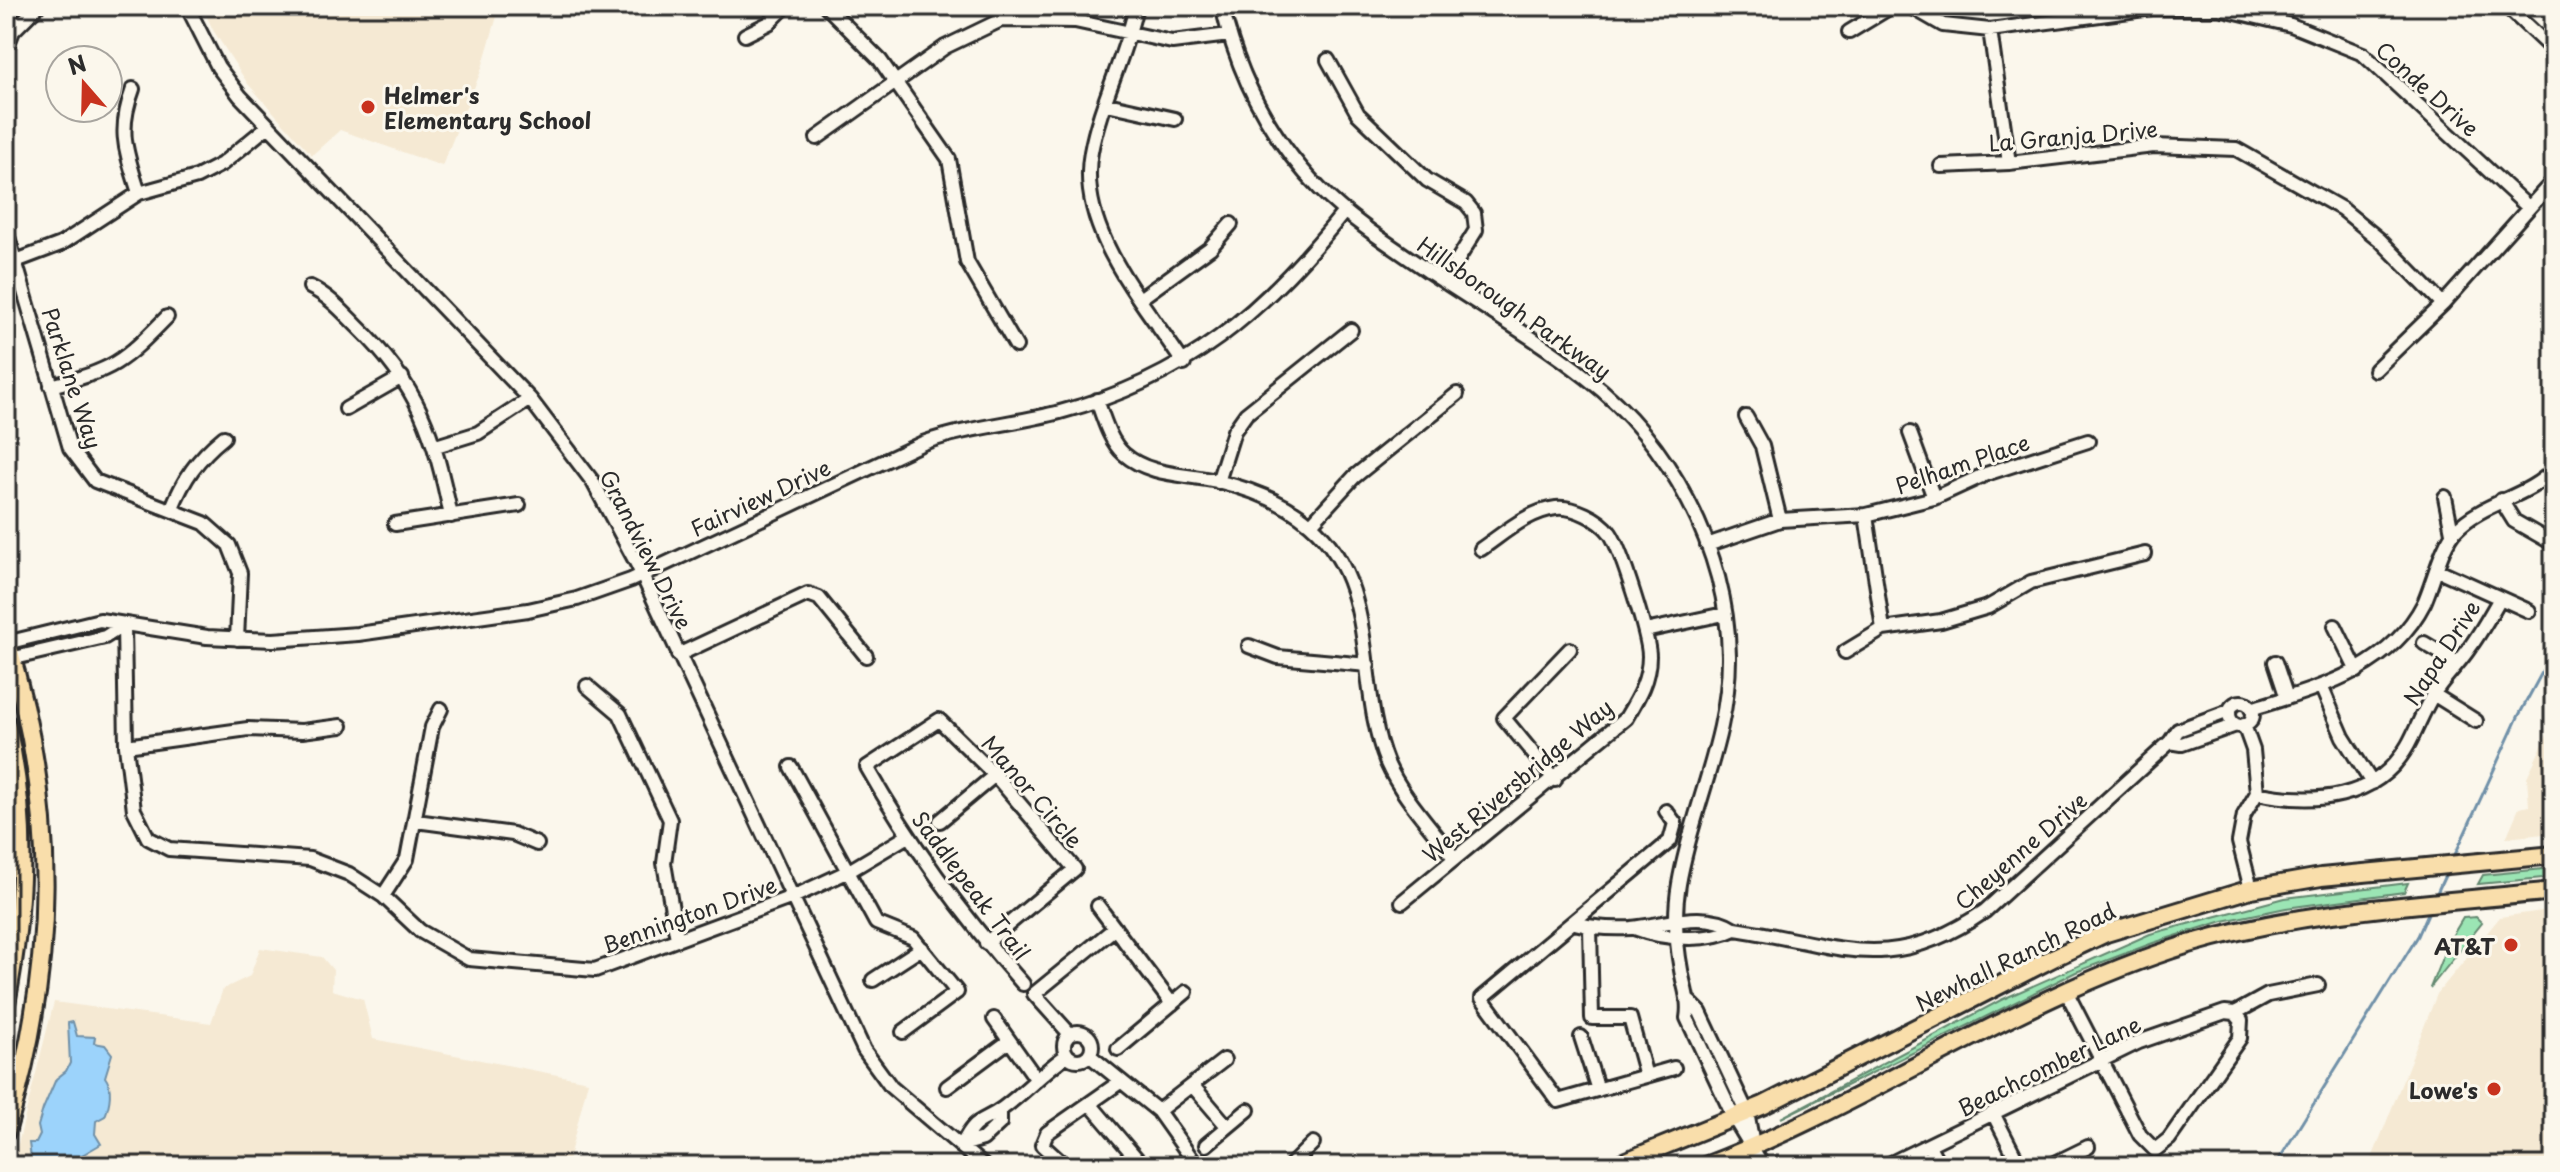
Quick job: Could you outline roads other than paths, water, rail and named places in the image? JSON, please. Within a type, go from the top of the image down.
[{"type":"main road","points":[[6,1132],[22,1079],[45,945],[46,853],[35,768],[8,648]]},
{"type":"main road","points":[[6,723],[20,801],[24,852],[18,942],[6,1004]]},
{"type":"main road","name":"Newhall Ranch Road","points":[[1614,1166],[1741,1115],[2106,933],[2251,889],[2321,877],[2554,855]]},
{"type":"main road","points":[[1705,1166],[2067,993],[2189,944],[2258,928],[2396,906],[2554,891]]},
{"type":"street","points":[[6,49],[10,28],[38,6]]},
{"type":"street","name":"Grandview Drive","points":[[187,6],[218,67],[267,127],[530,399],[593,482],[641,575],[795,896],[845,1010],[877,1070],[924,1116],[984,1166]]},
{"type":"street","points":[[745,35],[769,23],[786,6]]},
{"type":"street","points":[[826,6],[880,60],[949,159],[967,262],[1016,346]]},
{"type":"street","points":[[997,6],[1001,20]]},
{"type":"street","points":[[1136,6],[1130,34],[1091,150],[1087,182],[1090,207],[1099,233],[1184,364]]},
{"type":"street","name":"Hillsborough Parkway","points":[[1222,6],[1229,35],[1252,94],[1295,160],[1344,212],[1587,377],[1624,410],[1668,465],[1707,545],[1724,614],[1729,655],[1720,735],[1688,846],[1676,921],[1677,936],[1690,1002],[1700,1012],[1763,1166]]},
{"type":"street","points":[[1849,32],[1892,6]]},
{"type":"street","name":"Conde Drive","points":[[1910,6],[1943,25],[1990,30],[2152,8],[2219,8],[2291,25],[2363,54],[2528,207]]},
{"type":"street","points":[[2506,6],[2554,51]]},
{"type":"street","points":[[817,138],[945,47],[1001,20],[1075,21],[1172,42],[1229,35]]},
{"type":"street","points":[[1990,30],[2009,163]]},
{"type":"street","points":[[1328,60],[1358,114],[1427,180],[1466,203],[1474,213],[1476,230],[1444,282]]},
{"type":"street","points":[[133,89],[123,114],[122,140],[139,193]]},
{"type":"street","points":[[1107,104],[1175,119]]},
{"type":"street","points":[[16,261],[61,244],[139,193],[197,177],[222,164],[267,127]]},
{"type":"street","name":"La Granja Drive","points":[[1941,166],[2009,163],[2154,146],[2236,149],[2342,209],[2380,240],[2443,304]]},
{"type":"street","points":[[2375,370],[2443,304],[2554,180]]},
{"type":"street","name":"Fairview Drive","points":[[8,648],[100,620],[237,639],[358,634],[528,610],[577,599],[641,575],[923,443],[1097,400],[1184,364],[1259,308],[1344,212]]},
{"type":"street","points":[[1141,298],[1210,248],[1231,224]]},
{"type":"street","name":"Parklane Way","points":[[6,230],[70,448],[95,481],[204,523],[229,545],[240,573],[237,639]]},
{"type":"street","points":[[310,287],[325,294],[402,377],[436,446],[451,516]]},
{"type":"street","points":[[51,386],[113,367],[127,358],[167,317]]},
{"type":"street","points":[[1218,482],[1234,431],[1246,414],[1351,330]]},
{"type":"street","points":[[346,409],[402,377]]},
{"type":"street","points":[[1311,524],[1354,477],[1457,394]]},
{"type":"street","points":[[436,446],[478,433],[530,399]]},
{"type":"street","points":[[1097,400],[1122,453],[1150,469],[1218,482],[1268,496],[1311,524],[1339,560],[1356,596],[1374,721],[1387,763],[1454,858]]},
{"type":"street","points":[[1746,417],[1762,446],[1780,520]]},
{"type":"street","points":[[1910,433],[1934,498]]},
{"type":"street","points":[[171,510],[184,477],[202,455],[224,437]]},
{"type":"street","name":"Pelham Place","points":[[1707,545],[1780,520],[1866,515],[1934,498],[1986,474],[2088,441]]},
{"type":"street","points":[[2170,742],[2182,744],[2240,725],[2250,720],[2251,709],[2357,671],[2400,640],[2422,605],[2452,532],[2476,512],[2542,482],[2554,469]]},
{"type":"street","points":[[2445,497],[2452,532]]},
{"type":"street","points":[[2501,500],[2514,521],[2554,544]]},
{"type":"street","points":[[395,524],[519,505]]},
{"type":"street","points":[[1481,549],[1534,514],[1558,508],[1596,520],[1610,534],[1645,631],[1724,614]]},
{"type":"street","points":[[1866,515],[1883,629]]},
{"type":"street","points":[[1845,652],[1883,629],[1941,621],[1988,607],[2031,582],[2145,554]]},
{"type":"street","points":[[2438,570],[2529,611]]},
{"type":"street","points":[[678,655],[808,594],[819,598],[866,656]]},
{"type":"street","name":"Napa Drive","points":[[2257,793],[2305,800],[2348,794],[2392,769],[2408,746],[2433,694],[2458,663],[2499,600]]},
{"type":"street","name":"Bennington Drive","points":[[124,625],[126,746],[138,823],[158,846],[310,859],[349,874],[383,896],[420,931],[469,959],[595,970],[795,896],[849,871],[906,837]]},
{"type":"street","points":[[2335,626],[2357,671]]},
{"type":"street","name":"West Riversbridge Way","points":[[1402,902],[1555,780],[1626,718],[1646,679],[1650,655],[1645,631]]},
{"type":"street","points":[[2424,643],[2458,663]]},
{"type":"street","points":[[1249,646],[1278,657],[1368,665]]},
{"type":"street","points":[[1555,780],[1504,718],[1570,649]]},
{"type":"street","points":[[2275,662],[2287,698]]},
{"type":"street","points":[[587,686],[620,714],[670,820],[664,863],[677,939]]},
{"type":"street","points":[[2321,686],[2343,737],[2372,783]]},
{"type":"street","points":[[2433,694],[2476,721]]},
{"type":"street","name":"Cheyenne Drive","points":[[1634,928],[1676,921],[1723,921],[1735,929],[1858,953],[1897,951],[1933,940],[1961,928],[1985,911],[2170,742],[2178,730],[2229,711],[2239,702],[2251,709]]},
{"type":"street","points":[[383,896],[407,859],[432,727],[441,709]]},
{"type":"street","points":[[2229,711],[2253,750],[2257,793],[2244,815],[2239,842],[2251,889]]},
{"type":"street","name":"Manor Circle","points":[[867,767],[939,720],[995,775],[1075,869],[986,943]]},
{"type":"street","points":[[126,746],[248,729],[302,731],[341,726]]},
{"type":"street","points":[[791,767],[876,923],[913,938],[957,992],[903,1032]]},
{"type":"street","name":"Saddlepeak Trail","points":[[867,767],[906,837],[986,943],[1023,984]]},
{"type":"street","points":[[940,821],[995,775]]},
{"type":"street","points":[[1666,811],[1675,823],[1670,841],[1482,998],[1558,1101],[1674,1068]]},
{"type":"street","points":[[416,821],[513,834],[537,844]]},
{"type":"street","points":[[1098,906],[1172,1004]]},
{"type":"street","points":[[1575,923],[1590,927],[1634,928]]},
{"type":"street","points":[[1590,927],[1592,1018],[1630,1018],[1646,1076]]},
{"type":"street","points":[[1070,1034],[1034,994],[1115,928]]},
{"type":"street","name":"Cheyenne Drive","points":[[1634,928],[1651,935],[1713,937],[1735,929]]},
{"type":"street","points":[[873,980],[922,948]]},
{"type":"street","name":"Beachcomber Lane","points":[[1885,1166],[2101,1060],[2179,1027],[2225,1012],[2235,1013],[2268,995],[2318,985]]},
{"type":"street","points":[[1118,1049],[1186,992]]},
{"type":"street","points":[[2067,993],[2140,1135],[2155,1150]]},
{"type":"street","points":[[2152,1166],[2155,1150],[2169,1139],[2240,1038],[2241,1020],[2235,1013]]},
{"type":"street","points":[[994,1019],[1035,1077]]},
{"type":"street","points":[[1079,1032],[1087,1035],[1093,1047],[1089,1055],[1078,1060],[1067,1055],[1064,1046],[1070,1034],[1079,1032]]},
{"type":"street","points":[[1581,1037],[1598,1090]]},
{"type":"street","points":[[947,1087],[1009,1041]]},
{"type":"street","points":[[962,1145],[983,1139],[1000,1123],[1000,1110],[1035,1077],[1067,1055]]},
{"type":"street","points":[[1089,1055],[1158,1111],[1197,1166]]},
{"type":"street","points":[[1158,1111],[1224,1060]]},
{"type":"street","points":[[1065,1166],[1042,1145],[1044,1139],[1074,1111],[1091,1105],[1120,1082]]},
{"type":"street","points":[[1192,1085],[1227,1126]]},
{"type":"street","points":[[1091,1105],[1143,1166]]},
{"type":"street","points":[[1206,1145],[1248,1110]]},
{"type":"street","points":[[1993,1113],[2020,1166]]},
{"type":"street","points":[[1290,1166],[1304,1161],[1313,1143]]},
{"type":"street","points":[[1929,1146],[1940,1166]]},
{"type":"street","points":[[2049,1166],[2088,1147]]},
{"type":"water","points":[[73,1022],[77,1036],[95,1037],[94,1043],[105,1045],[112,1054],[105,1077],[110,1091],[108,1106],[105,1116],[96,1121],[95,1134],[101,1144],[63,1166],[32,1166],[29,1143],[36,1143],[43,1109],[56,1079],[70,1063],[68,1023]]},
{"type":"waterway","points":[[2453,859],[2518,717],[2554,650]]},
{"type":"waterway","points":[[2436,895],[2448,869]]},
{"type":"waterway","points":[[2275,1166],[2418,936],[2430,909]]},
{"type":"place","name":"Helmer's Elementary School","points":[[368,107]]},
{"type":"place","name":"AT&T","points":[[2511,945]]},
{"type":"place","name":"Lowe's","points":[[2494,1089]]}]
